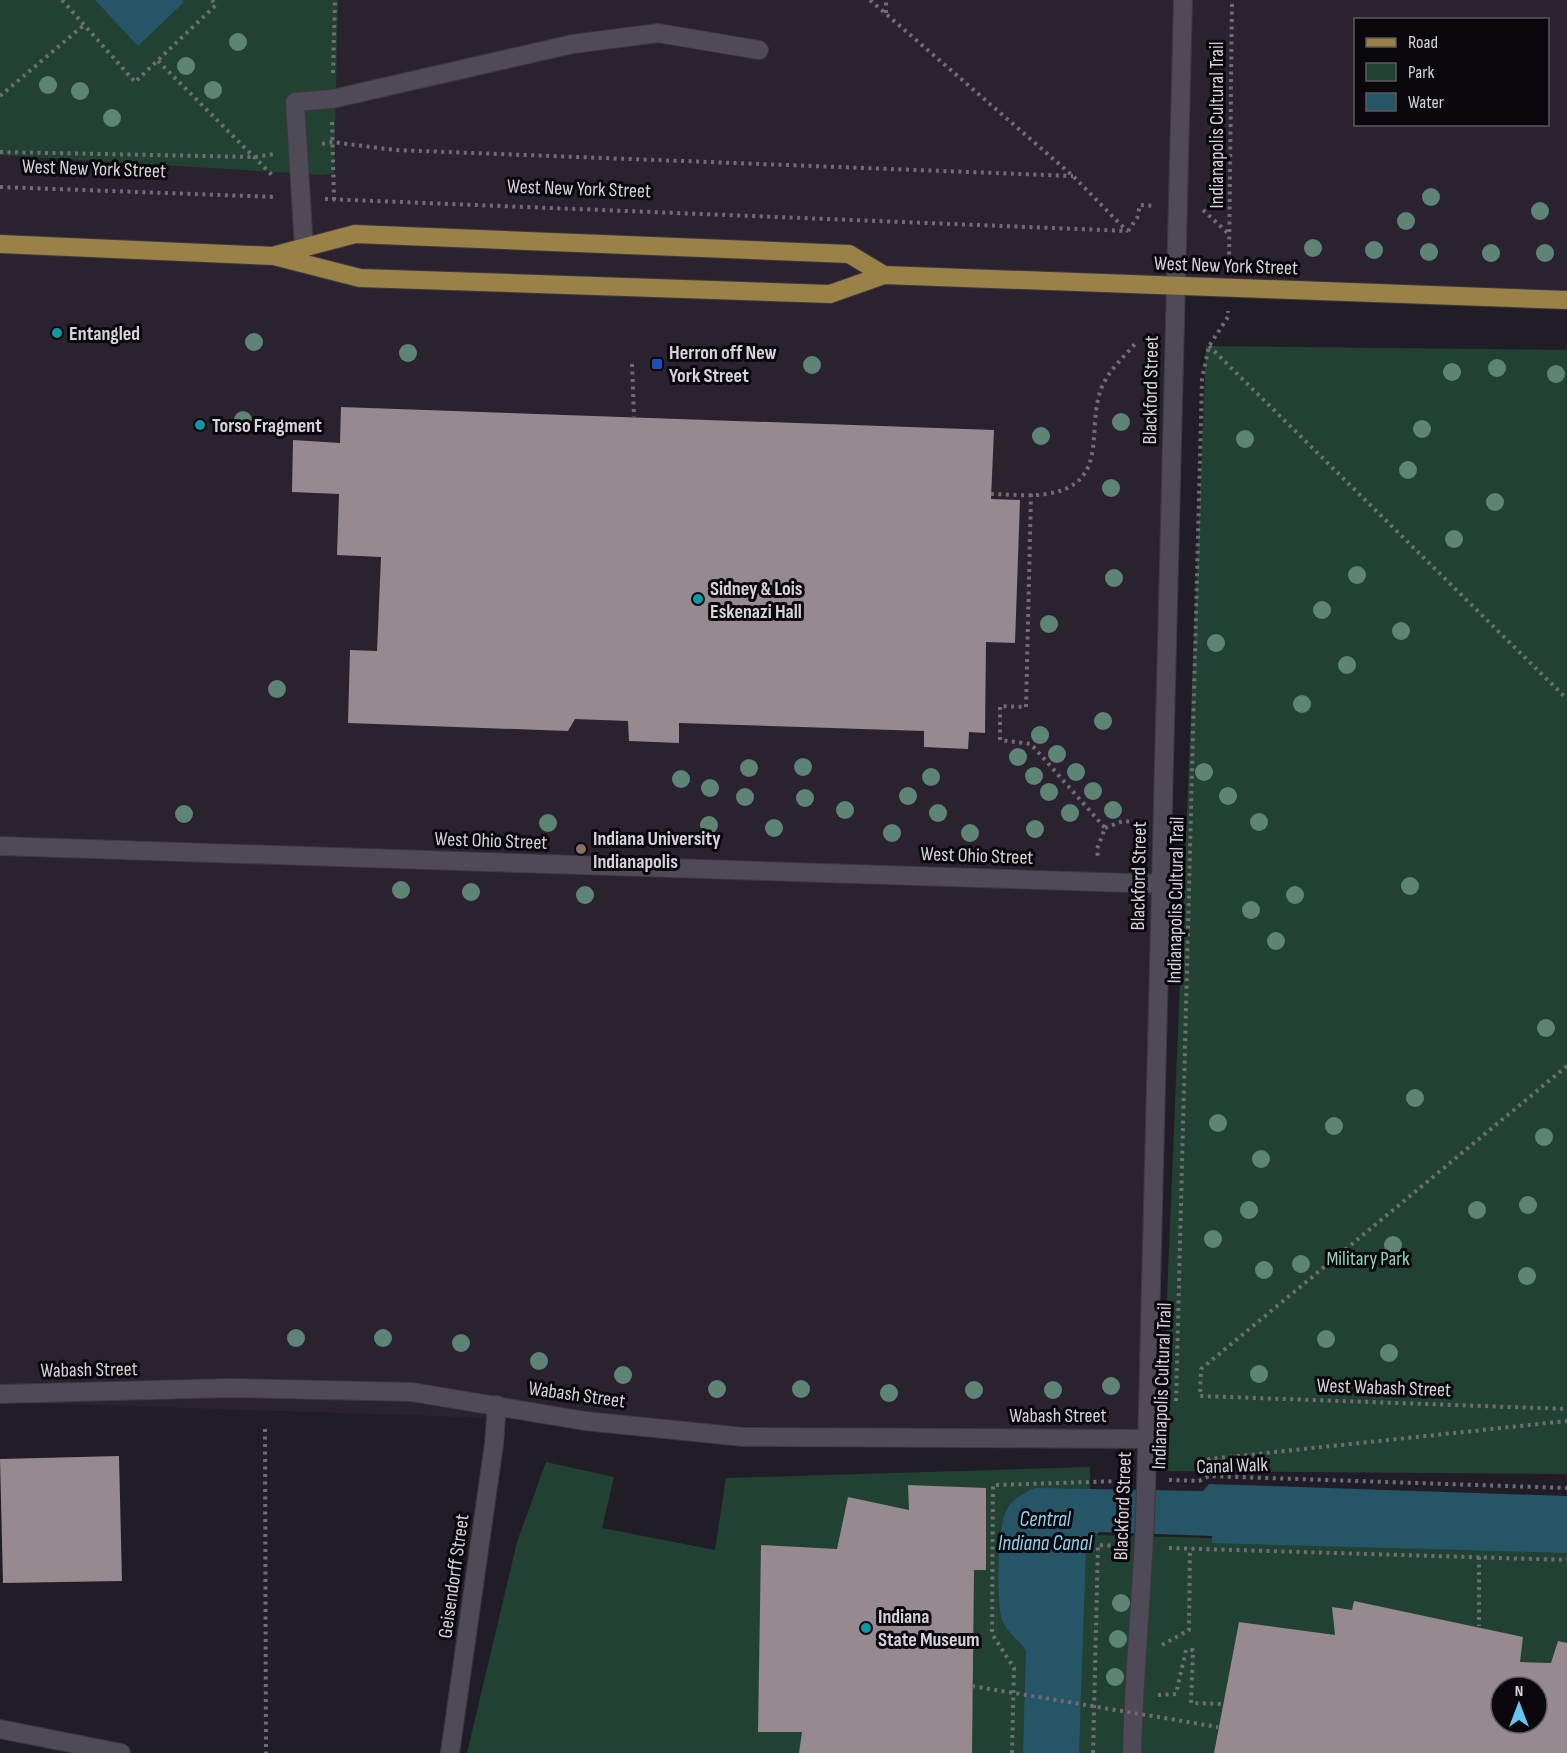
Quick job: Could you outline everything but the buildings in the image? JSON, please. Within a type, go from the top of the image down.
[{"type":"main road","name":"West New York Street","points":[[274,256],[355,234],[849,254],[884,275]]},
{"type":"main road","name":"West New York Street","points":[[0,244],[274,256],[360,278],[830,294],[884,275],[1567,300]]},
{"type":"street","name":"Blackford Street","points":[[1132,1753],[1134,1658],[1145,1544],[1174,286],[1183,0]]},
{"type":"street","points":[[304,248],[297,198],[295,102],[332,99],[573,44],[658,33],[759,50]]},
{"type":"street","name":"West Ohio Street","points":[[0,846],[1160,884]]},
{"type":"street","name":"Wabash Street","points":[[0,1394],[266,1388],[412,1392],[585,1421],[744,1437],[1148,1439]]},
{"type":"street","name":"Geisendorff Street","points":[[450,1753],[494,1444],[497,1405]]},
{"type":"street","points":[[0,1729],[121,1753]]},
{"type":"path","points":[[62,0],[135,82],[216,5],[212,0]]},
{"type":"path","points":[[870,0],[1073,176],[1128,231],[1137,218],[1140,205]]},
{"type":"path","points":[[886,0],[886,14]]},
{"type":"path","name":"Indianapolis Cultural Trail","points":[[1230,250],[1229,139],[1232,0]]},
{"type":"path","points":[[0,96],[84,25]]},
{"type":"path","points":[[158,61],[297,198]]},
{"type":"path","points":[[0,152],[255,157],[296,151],[332,142],[395,150],[1073,176]]},
{"type":"path","name":"West New York Street","points":[[0,187],[1128,231]]},
{"type":"path","name":"West New York Street","points":[[1200,208],[1230,235]]},
{"type":"path","name":"Indianapolis Cultural Trail","points":[[1176,1408],[1202,379],[1209,346],[1228,317]]},
{"type":"path","points":[[991,494],[1047,494],[1075,483],[1089,468],[1096,444],[1094,417],[1101,390],[1112,369],[1135,344]]},
{"type":"path","points":[[1209,346],[1567,699]]},
{"type":"path","points":[[632,364],[634,417]]},
{"type":"path","points":[[1030,494],[1026,707],[1000,706],[1000,740],[1031,744],[1105,828]]},
{"type":"path","points":[[1098,858],[1097,849],[1105,828],[1123,821],[1133,822],[1142,830]]},
{"type":"path","name":"West Wabash Street","points":[[1567,1066],[1201,1368],[1200,1396],[1567,1409]]},
{"type":"path","points":[[1209,1476],[1209,1459],[1567,1421]]},
{"type":"path","points":[[265,1429],[266,1753]]},
{"type":"path","name":"Indianapolis Cultural Trail","points":[[1173,1472],[1174,1490]]},
{"type":"path","name":"Canal Walk","points":[[1012,1753],[1014,1668],[992,1634],[993,1485],[1146,1484],[1173,1480],[1199,1481],[1209,1476],[1567,1488]]},
{"type":"path","points":[[1093,1753],[1098,1545],[1145,1544],[1190,1548],[1567,1560]]},
{"type":"path","points":[[1189,1630],[1190,1548]]},
{"type":"path","points":[[1479,1557],[1479,1626]]},
{"type":"path","points":[[1176,1694],[1186,1650],[1193,1650],[1191,1702],[1222,1704]]},
{"type":"path","points":[[972,1686],[1218,1726]]},
{"type":"shaded area","name":"Indiana University Indianapolis","points":[[0,0],[1567,0],[1567,297],[1175,286],[1148,1439],[0,1402]]},
{"type":"green space","points":[[0,0],[338,0],[334,173],[323,175],[0,155]]},
{"type":"green space","name":"Military Park","points":[[1206,346],[1567,350],[1567,1474],[1160,1471]]},
{"type":"green space","points":[[546,1462],[614,1477],[602,1528],[715,1550],[726,1478],[1090,1467],[1091,1535],[1567,1547],[1567,1753],[467,1753],[517,1542]]},
{"type":"water","points":[[95,0],[182,0],[184,2],[138,46]]},
{"type":"water","name":"Central Indiana Canal","points":[[1209,1484],[1567,1496],[1567,1553],[1212,1543],[1212,1536],[1099,1532],[1086,1548],[1079,1753],[1023,1753],[1026,1651],[1005,1626],[999,1600],[998,1566],[1001,1532],[1008,1507],[1018,1497],[1035,1488],[1203,1491]]},
{"type":"place","name":"Entangled","points":[[57,333]]},
{"type":"place","name":"Herron off New York Street","points":[[657,364]]},
{"type":"place","name":"Torso Fragment","points":[[200,425]]},
{"type":"place","name":"Sidney & Lois Eskenazi Hall","points":[[698,599]]},
{"type":"place","name":"Indiana University Indianapolis","points":[[581,849]]},
{"type":"place","name":"Indiana State Museum","points":[[866,1628]]}]
